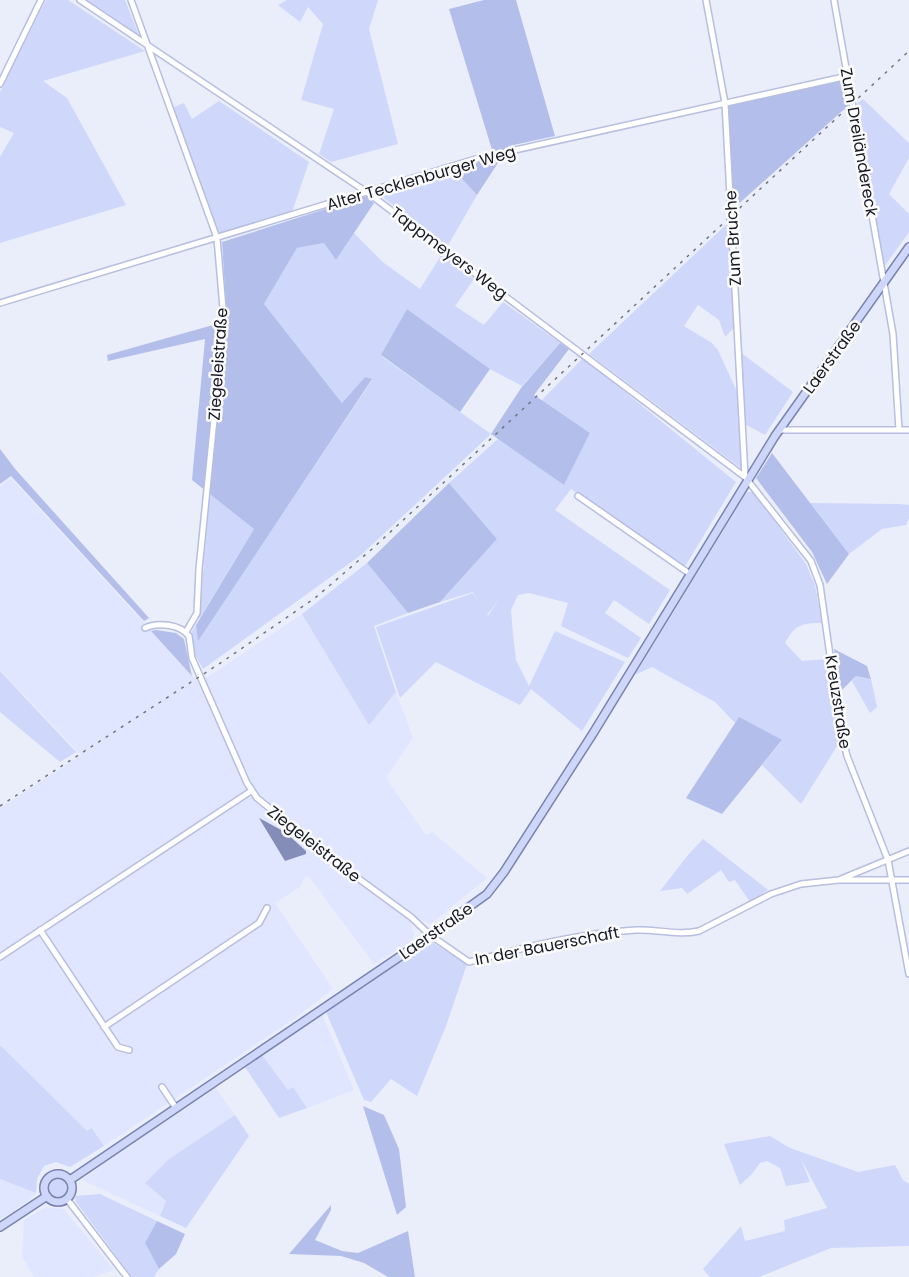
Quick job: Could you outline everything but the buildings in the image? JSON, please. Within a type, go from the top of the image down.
[{"type":"main road","name":"Laerstraße","points":[[70,1180],[487,894],[504,873],[747,478],[909,247]]},
{"type":"main road","points":[[62,1175],[70,1180],[72,1192],[67,1199],[56,1202],[47,1196],[45,1185],[49,1178],[62,1175]]},
{"type":"main road","points":[[0,1227],[47,1196]]},
{"type":"street","points":[[0,84],[41,0]]},
{"type":"street","name":"Tappmeyers Weg","points":[[80,0],[368,193],[747,478]]},
{"type":"street","name":"Ziegeleistraße","points":[[131,0],[217,238],[224,320],[199,569],[197,613],[186,632],[189,636],[192,658],[251,791],[257,798],[411,917],[430,935]]},
{"type":"street","name":"Zum Bruche","points":[[706,0],[725,103],[747,478]]},
{"type":"street","name":"Zum Dreiländereck","points":[[834,0],[885,283]]},
{"type":"street","name":"Alter Tecklenburger Weg","points":[[0,303],[478,158],[848,76]]},
{"type":"street","points":[[885,283],[896,359],[899,430]]},
{"type":"street","points":[[779,430],[909,430]]},
{"type":"street","name":"Kreuzstraße","points":[[747,478],[811,561],[817,573],[830,647],[840,726],[847,756],[888,860],[909,974]]},
{"type":"street","points":[[578,496],[690,574]]},
{"type":"street","points":[[145,628],[152,625],[172,626],[186,632]]},
{"type":"street","points":[[0,957],[251,791]]},
{"type":"street","name":"In der Bauerschaft","points":[[839,880],[909,851]]},
{"type":"street","name":"In der Bauerschaft","points":[[430,935],[469,962],[531,946],[603,934],[637,930],[687,934],[699,931],[771,894],[801,885],[839,880],[909,880]]},
{"type":"street","points":[[104,1027],[259,923],[267,908]]},
{"type":"street","points":[[40,930],[118,1047],[129,1050]]},
{"type":"street","points":[[162,1087],[176,1108]]},
{"type":"street","points":[[67,1199],[126,1277]]},
{"type":"shaded area","points":[[46,0],[68,0],[145,51],[43,81],[67,98],[126,205],[0,243],[0,157],[14,133],[0,127],[0,92]]},
{"type":"shaded area","points":[[87,0],[125,0],[139,35]]},
{"type":"shaded area","points":[[287,0],[378,0],[369,29],[398,144],[331,162],[319,154],[334,109],[301,100],[323,24],[308,7],[300,22],[278,5]]},
{"type":"shaded area","points":[[484,0],[516,0],[555,136],[509,146],[477,195],[453,169],[493,153],[449,9]]},
{"type":"shaded area","points":[[845,80],[850,104],[734,208],[728,105]]},
{"type":"shaded area","points":[[863,99],[909,143],[909,158],[889,194],[909,214],[909,232],[884,267],[855,105]]},
{"type":"shaded area","points":[[219,101],[309,162],[292,212],[218,235],[172,108],[184,103],[192,119]]},
{"type":"shaded area","points":[[453,169],[477,195],[447,247],[380,195],[380,191]]},
{"type":"shaded area","points":[[366,196],[374,203],[336,260],[324,243],[297,248],[264,304],[342,403],[365,377],[372,379],[198,641],[196,625],[254,529],[192,480],[205,339],[108,361],[107,355],[227,321],[222,242]]},
{"type":"shaded area","points":[[729,222],[735,327],[725,337],[719,320],[698,305],[684,326],[712,343],[718,350],[738,394],[741,468],[589,354]]},
{"type":"shaded area","points":[[354,233],[384,263],[420,289],[442,254],[474,279],[455,306],[484,325],[503,302],[560,343],[522,386],[490,369],[407,309],[381,356],[491,434],[361,555],[203,669],[194,653],[192,631],[196,625],[198,640],[372,380],[365,377],[342,403],[264,304],[297,248],[324,243],[336,260]]},
{"type":"shaded area","points":[[407,309],[490,369],[460,412],[381,355]]},
{"type":"shaded area","points":[[560,343],[569,349],[534,395],[590,433],[564,485],[491,434],[521,388]]},
{"type":"shaded area","points":[[740,352],[793,392],[765,435],[743,423]]},
{"type":"shaded area","points":[[583,358],[736,482],[684,568],[571,489],[555,510],[670,590],[649,624],[614,600],[605,613],[641,638],[628,658],[561,626],[568,603],[529,593],[518,595],[511,610],[516,660],[529,686],[555,631],[625,662],[582,731],[531,689],[520,705],[436,662],[400,698],[376,627],[473,593],[482,607],[473,592],[440,602],[497,539],[449,483],[499,438],[564,485],[590,433],[541,401]]},
{"type":"shaded area","points":[[0,449],[16,470],[149,618],[144,621],[11,476],[0,484]]},
{"type":"shaded area","points":[[772,453],[849,554],[827,584],[812,552],[756,478]]},
{"type":"shaded area","points":[[11,478],[199,683],[302,614],[369,724],[396,692],[413,738],[386,778],[426,835],[432,832],[487,878],[431,924],[417,918],[410,922],[414,934],[412,941],[374,964],[310,878],[305,876],[300,887],[275,903],[333,989],[295,1018],[104,1146],[93,1128],[87,1132],[0,1045],[0,808],[81,755],[0,670],[0,487]]},
{"type":"shaded area","points":[[449,483],[497,539],[440,602],[408,613],[367,563]]},
{"type":"shaded area","points":[[747,492],[753,492],[806,564],[815,585],[822,623],[810,623],[796,628],[785,643],[802,661],[827,659],[839,743],[801,804],[762,765],[782,741],[739,718],[735,723],[715,702],[652,667],[635,675]]},
{"type":"shaded area","points":[[210,494],[254,529],[199,619]]},
{"type":"shaded area","points":[[810,503],[909,505],[909,518],[906,525],[882,529],[849,554]]},
{"type":"shaded area","points":[[367,563],[408,613],[374,626],[396,692],[369,725],[302,614]]},
{"type":"shaded area","points":[[151,631],[176,633],[184,639],[192,676]]},
{"type":"shaded area","points":[[834,649],[867,666],[871,679],[856,676],[840,692]]},
{"type":"shaded area","points":[[0,671],[76,752],[60,762],[0,712]]},
{"type":"shaded area","points":[[856,676],[871,679],[877,707],[870,713],[852,681]]},
{"type":"shaded area","points":[[739,717],[782,740],[722,814],[686,798]]},
{"type":"shaded area","points":[[259,818],[285,832],[306,851],[306,854],[285,861]]},
{"type":"shaded area","points":[[703,839],[768,890],[750,902],[735,880],[729,882],[721,870],[687,894],[682,888],[660,891]]},
{"type":"shaded area","points":[[430,941],[467,964],[446,1026],[417,1096],[391,1079],[371,1102],[364,1100],[326,1012]]},
{"type":"shaded area","points":[[322,1014],[354,1090],[307,1108],[293,1087],[288,1090],[262,1055]]},
{"type":"shaded area","points":[[0,1045],[87,1131],[92,1128],[104,1146],[70,1167],[56,1162],[44,1166],[37,1179],[36,1193],[0,1179]]},
{"type":"shaded area","points":[[262,1055],[288,1090],[293,1087],[307,1108],[279,1118],[245,1067]]},
{"type":"shaded area","points":[[215,1087],[235,1115],[169,1159],[145,1183],[166,1201],[160,1216],[82,1180],[113,1156]]},
{"type":"shaded area","points":[[363,1106],[384,1115],[399,1149],[406,1207],[397,1215]]},
{"type":"shaded area","points":[[235,1115],[249,1136],[186,1228],[160,1216],[166,1201],[145,1183],[169,1159]]},
{"type":"shaded area","points":[[770,1136],[790,1148],[858,1172],[895,1165],[903,1180],[909,1184],[909,1246],[831,1248],[759,1277],[710,1277],[703,1269],[741,1226],[745,1241],[785,1231],[784,1220],[827,1208],[801,1159],[810,1182],[786,1186],[780,1168],[767,1161],[760,1163],[740,1185],[724,1144]]},
{"type":"shaded area","points":[[54,1177],[62,1177],[69,1184],[69,1192],[62,1199],[54,1199],[47,1192],[47,1184]]},
{"type":"shaded area","points":[[0,1179],[36,1193],[31,1199],[0,1220]]},
{"type":"shaded area","points":[[100,1194],[157,1221],[145,1243],[159,1269],[154,1277],[132,1277],[76,1202],[75,1196]]},
{"type":"shaded area","points":[[331,1205],[331,1210],[315,1240],[342,1251],[358,1253],[408,1231],[415,1277],[388,1277],[364,1263],[341,1256],[289,1254]]},
{"type":"shaded area","points":[[46,1207],[64,1209],[114,1270],[93,1277],[34,1277],[22,1257],[24,1220]]},
{"type":"shaded area","points":[[157,1221],[185,1234],[176,1254],[159,1269],[145,1243]]},
{"type":"railway","points":[[0,806],[222,662],[315,598],[372,549],[909,51]]}]
